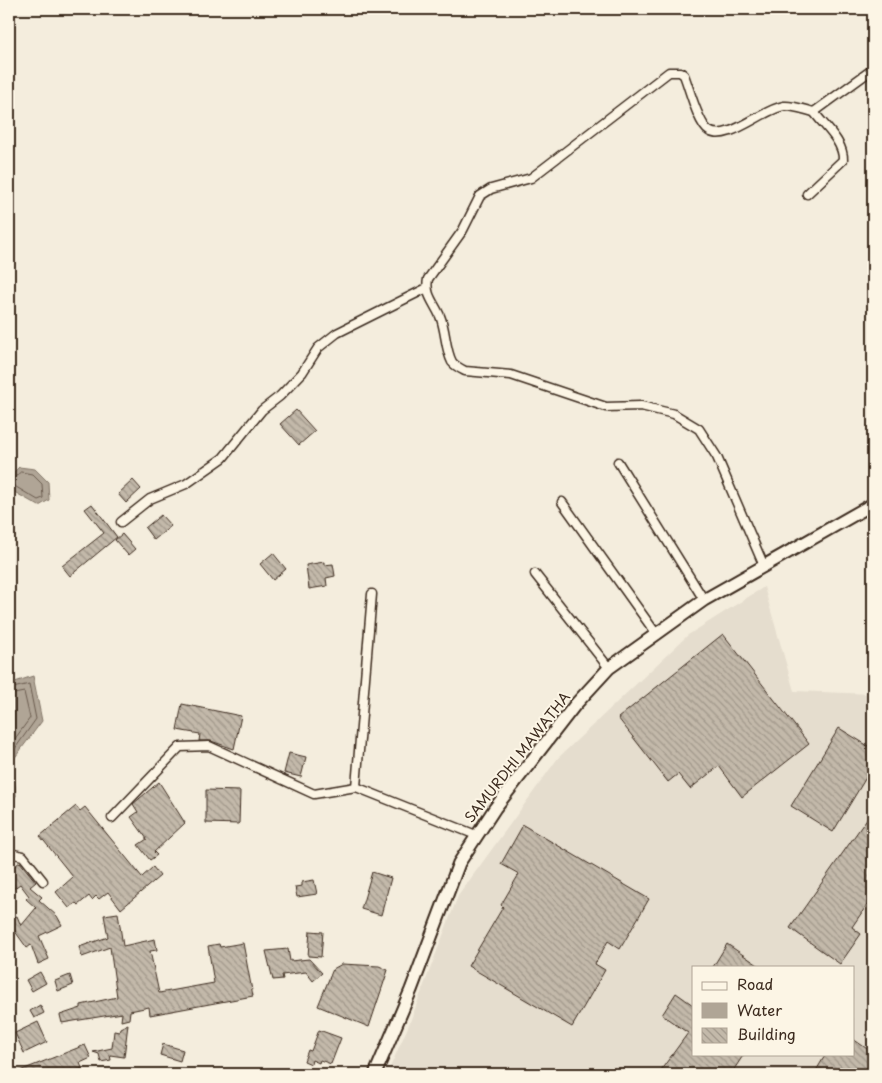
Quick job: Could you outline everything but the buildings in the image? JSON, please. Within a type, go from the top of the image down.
[{"type":"main road","name":"SAMURDHI MAWATHA","points":[[374,1074],[411,990],[459,863],[476,835],[547,738],[609,668],[704,600],[873,504]]},
{"type":"street","points":[[814,112],[873,69]]},
{"type":"street","points":[[764,566],[717,457],[699,429],[674,414],[641,406],[606,408],[511,375],[465,371],[459,368],[452,362],[441,316],[426,288],[428,280],[463,230],[480,196],[491,190],[530,178],[669,72],[680,72],[684,75],[702,122],[708,131],[718,134],[729,132],[784,106],[814,112],[840,145],[843,152],[843,160],[807,194]]},
{"type":"street","points":[[121,522],[150,499],[186,484],[223,458],[262,410],[280,396],[302,373],[318,348],[337,333],[426,288]]},
{"type":"street","points":[[618,462],[704,600]]},
{"type":"street","points":[[562,502],[657,635]]},
{"type":"street","points":[[535,574],[609,668]]},
{"type":"street","points":[[356,787],[372,594]]},
{"type":"street","points":[[112,818],[180,748],[209,746],[314,794],[356,787],[476,835]]},
{"type":"street","points":[[9,856],[23,856],[43,881]]},
{"type":"shaded area","points":[[764,587],[794,691],[873,694],[873,1074],[387,1074],[408,1027],[458,896],[558,758],[688,635]]},
{"type":"water","points":[[19,467],[35,469],[48,482],[49,500],[39,506],[9,489],[9,477]]},
{"type":"water","points":[[33,676],[42,721],[13,760],[16,796],[9,803],[9,684]]}]
